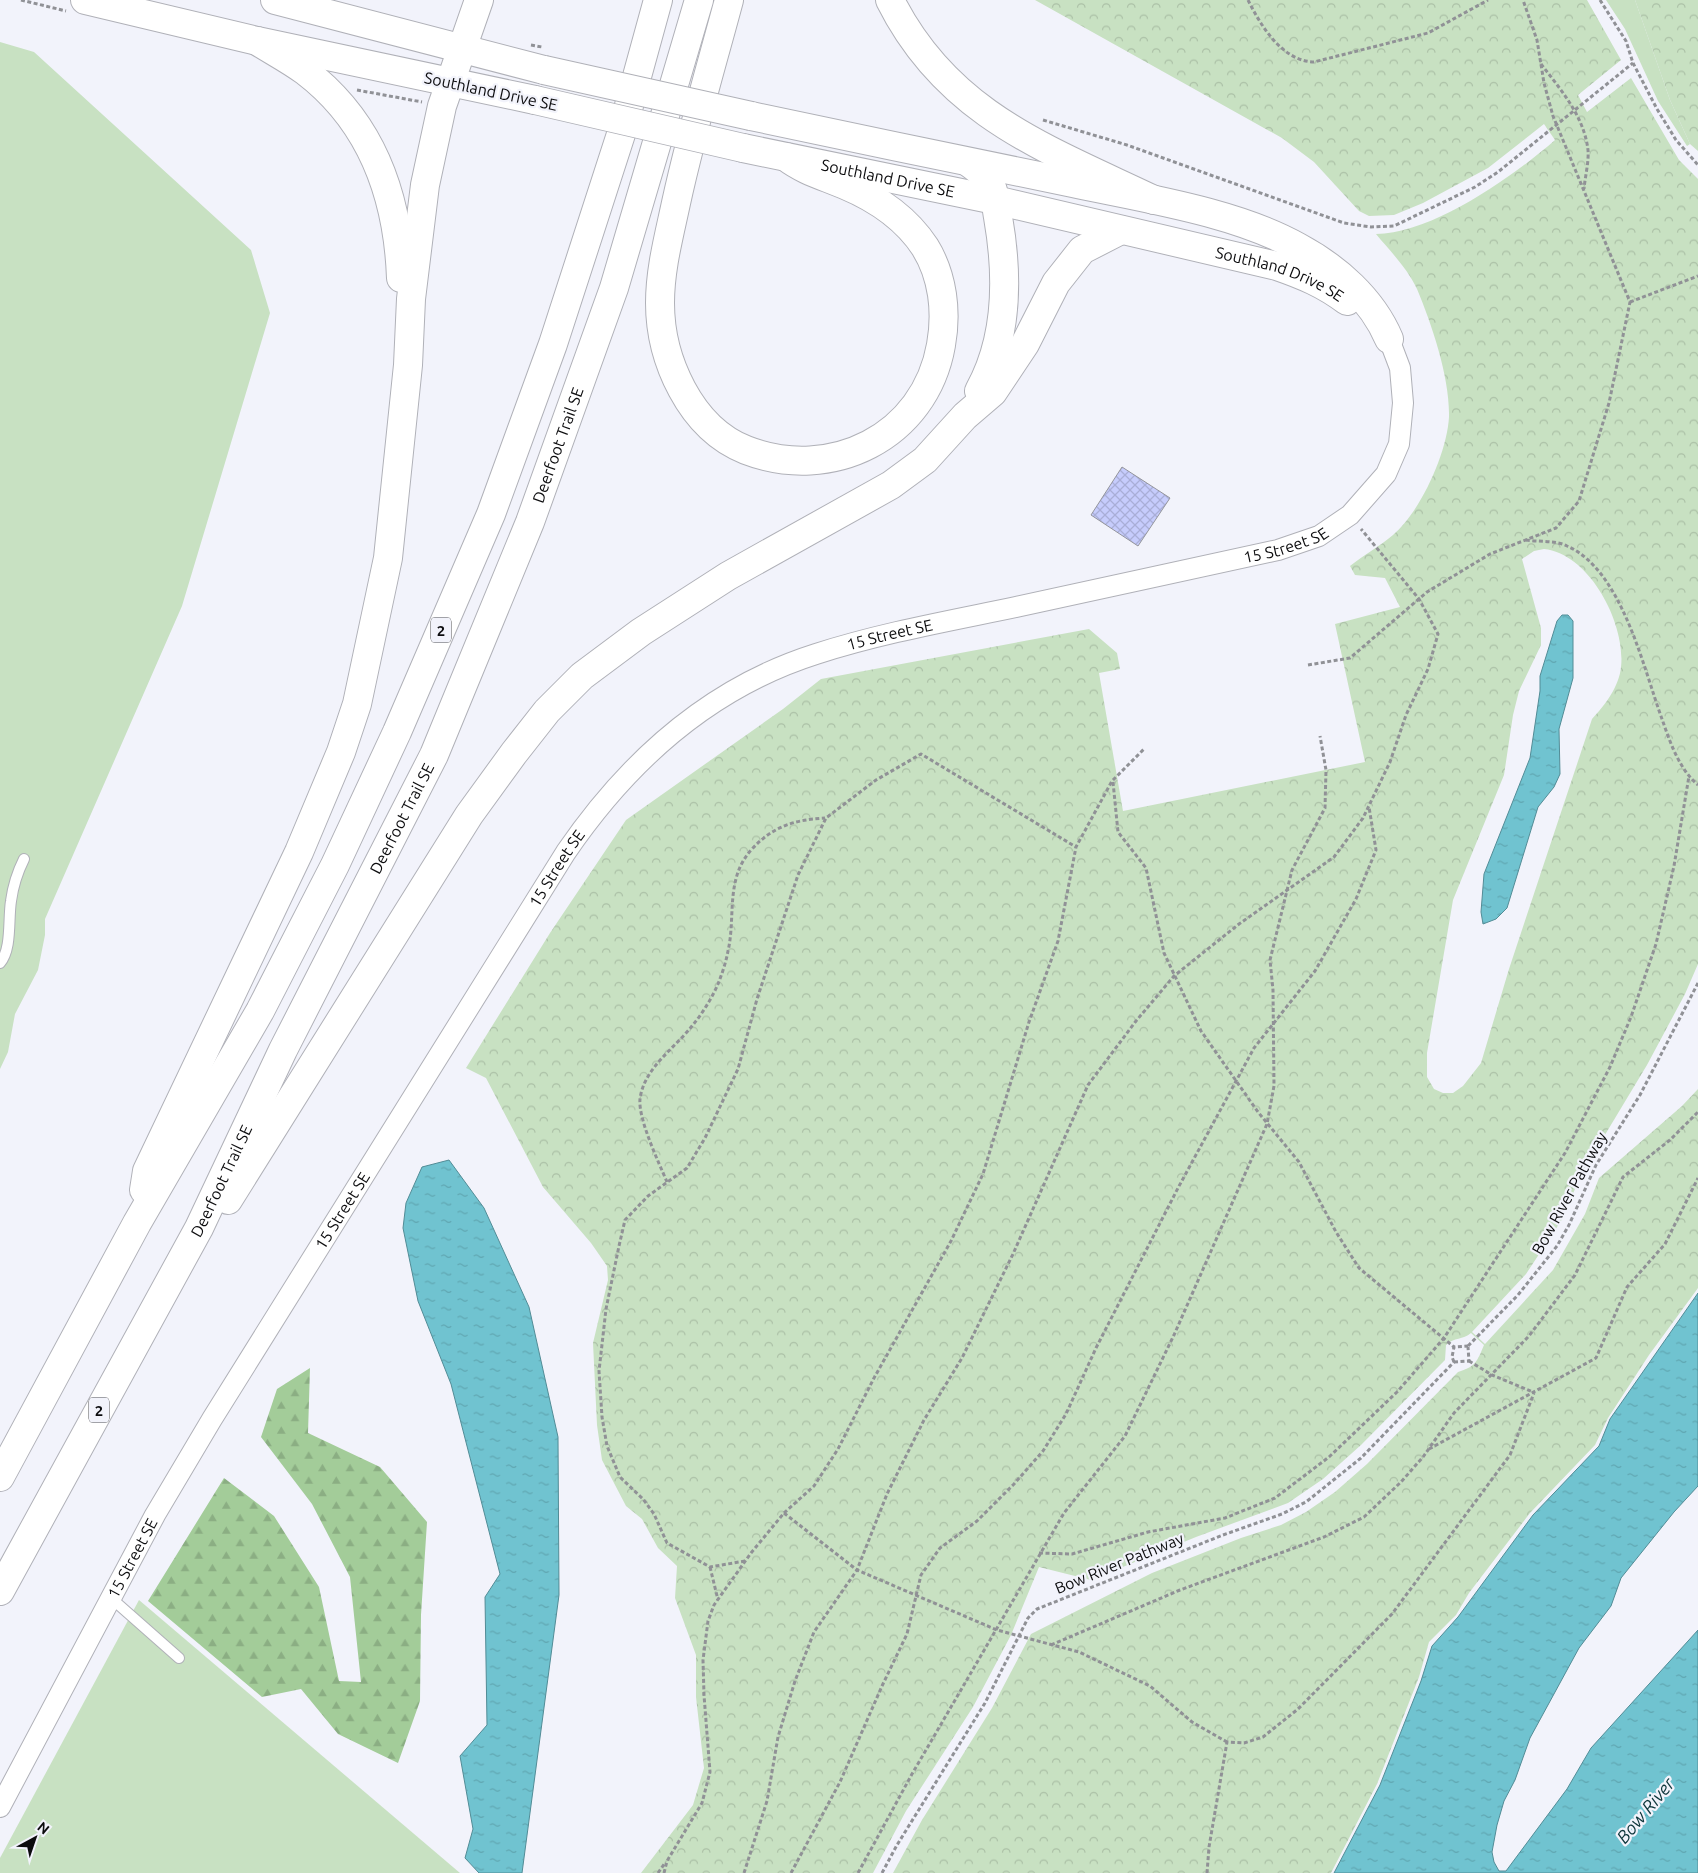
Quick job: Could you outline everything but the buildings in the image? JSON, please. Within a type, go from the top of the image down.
[{"type":"main road","name":"Southland Drive SE","points":[[85,0],[257,42],[535,100],[742,148],[995,200],[1277,266],[1311,278],[1332,289],[1368,318],[1389,340]]},
{"type":"main road","name":"Southland Drive SE","points":[[275,0],[461,50],[544,70],[751,116],[1154,200],[1246,225],[1297,246],[1325,263],[1361,296],[1375,312],[1389,340]]},
{"type":"main road","points":[[137,1223],[148,1172],[299,852],[341,752],[357,704],[375,627],[388,558],[408,365],[411,299],[425,185],[436,126],[449,82],[479,0]]},
{"type":"main road","name":"2","points":[[0,1477],[137,1223],[260,1011],[335,865],[397,732],[491,514],[553,344],[622,131],[658,0]]},
{"type":"main road","name":"Deerfoot Trail SE","points":[[0,1591],[199,1228],[283,1050],[434,755],[530,522],[614,288],[699,0]]},
{"type":"main road","points":[[729,0],[686,158],[664,256],[660,303],[663,334],[670,362],[680,384],[695,409],[719,434],[744,450],[776,458],[809,461],[848,455],[880,440],[908,416],[927,388],[940,353],[945,322],[936,268],[924,246],[900,218],[877,201],[847,185],[800,168],[786,157]]},
{"type":"main road","points":[[890,0],[903,26],[926,58],[980,109],[1048,150],[1154,200]]},
{"type":"main road","points":[[257,42],[305,71],[352,117],[368,141],[381,169],[394,211],[400,262],[404,339],[408,365]]},
{"type":"main road","points":[[965,416],[988,374],[995,354],[1003,306],[1005,272],[995,200],[989,182],[968,162]]},
{"type":"main road","points":[[199,1228],[226,1205],[469,815],[514,752],[548,711],[582,676],[641,632],[728,576],[891,485],[925,460],[965,416],[993,392],[1025,344],[1056,282],[1082,250],[1121,230]]},
{"type":"street","name":"15 Street SE","points":[[0,1807],[155,1515],[212,1419],[566,852],[594,812],[666,736],[694,715],[734,690],[776,669],[815,654],[932,624],[1278,550],[1319,536],[1350,515],[1386,474],[1398,444],[1403,403],[1400,368],[1389,340]]},
{"type":"lane","points":[[0,963],[6,956],[11,901],[16,876],[24,859]]},
{"type":"lane","points":[[111,1598],[179,1658]]},
{"type":"path","points":[[1248,0],[1256,15],[1286,52],[1301,61],[1314,62],[1428,34],[1488,0]]},
{"type":"path","points":[[1308,665],[1350,658],[1419,599],[1490,554],[1556,528],[1579,501],[1609,403],[1630,302],[1557,124],[1546,91],[1537,40],[1523,0]]},
{"type":"path","points":[[1600,0],[1620,30],[1633,63],[1671,132],[1698,165]]},
{"type":"path","points":[[1540,63],[1574,110],[1584,129],[1588,152],[1584,190]]},
{"type":"path","points":[[1037,119],[1127,145],[1344,223],[1371,227],[1394,226],[1475,187],[1498,172],[1633,63]]},
{"type":"path","points":[[352,90],[429,103]]},
{"type":"path","points":[[1630,302],[1698,276]]},
{"type":"path","points":[[744,1873],[767,1801],[778,1737],[795,1681],[814,1632],[857,1570],[888,1494],[924,1420],[962,1358],[1009,1262],[1088,1085],[1136,1021],[1174,976],[1239,924],[1334,857],[1363,818],[1390,762],[1406,715],[1428,669],[1438,634],[1419,599],[1350,515]]},
{"type":"path","points":[[1525,540],[1567,545],[1599,568],[1623,608],[1674,752],[1689,776],[1698,786]]},
{"type":"path","points":[[858,1873],[912,1774],[1064,1512],[1126,1436],[1174,1335],[1267,1124],[1274,1086],[1270,960],[1292,870],[1325,808],[1326,770],[1320,736]]},
{"type":"path","points":[[658,1873],[702,1803],[710,1772],[703,1660],[708,1621],[718,1600],[745,1561],[784,1513],[814,1486],[838,1449],[874,1378],[951,1241],[983,1174],[1029,1022],[1058,941],[1076,847],[1112,781],[1145,748]]},
{"type":"path","points":[[745,1561],[710,1567],[667,1543],[654,1514],[643,1499],[620,1477],[607,1446],[602,1417],[599,1370],[606,1309],[626,1220],[648,1196],[687,1168],[705,1138],[738,1069],[757,999],[798,875],[826,818],[876,780],[921,754],[1076,847]]},
{"type":"path","points":[[1040,1553],[1072,1554],[1148,1532],[1225,1518],[1276,1498],[1336,1450],[1397,1392],[1444,1338],[1565,1153],[1614,1059],[1631,1017],[1656,944],[1674,866],[1689,776]]},
{"type":"path","points":[[1112,781],[1118,832],[1146,868],[1164,953],[1201,1031],[1267,1124],[1299,1162],[1336,1232],[1359,1268],[1454,1347],[1468,1346],[1469,1360]]},
{"type":"path","points":[[791,1873],[840,1782],[882,1686],[908,1634],[921,1575],[940,1548],[977,1520],[1014,1484],[1043,1451],[1066,1414],[1096,1348],[1178,1188],[1254,1048],[1315,971],[1356,899],[1376,850],[1369,806]]},
{"type":"path","points":[[667,1182],[641,1113],[640,1100],[645,1082],[653,1069],[693,1025],[718,984],[728,951],[733,884],[740,865],[752,849],[770,833],[796,820],[826,818]]},
{"type":"path","name":"Bow River Pathway","points":[[1468,1346],[1528,1283],[1557,1246],[1596,1165],[1640,1095],[1698,983]]},
{"type":"path","points":[[1051,1645],[1180,1590],[1324,1537],[1364,1517],[1401,1482],[1428,1450],[1454,1413],[1529,1336],[1575,1275],[1623,1177],[1670,1140],[1698,1112]]},
{"type":"path","points":[[1428,1450],[1596,1358],[1627,1287],[1665,1244],[1698,1178]]},
{"type":"path","points":[[1454,1347],[1452,1357],[1454,1362],[1469,1360],[1492,1375],[1534,1393]]},
{"type":"path","name":"Bow River Pathway","points":[[882,1873],[897,1845],[985,1703],[1028,1618],[1037,1609],[1223,1535],[1282,1514],[1306,1502],[1361,1458],[1454,1362]]},
{"type":"path","points":[[784,1513],[857,1570],[997,1630],[1079,1652],[1150,1686],[1192,1722],[1227,1742],[1244,1743],[1263,1737],[1298,1709],[1392,1614],[1510,1455],[1534,1393]]},
{"type":"path","points":[[710,1567],[718,1600]]},
{"type":"path","points":[[1207,1873],[1209,1847],[1227,1742]]},
{"type":"path","points":[[664,1873],[667,1861]]},
{"type":"green space","points":[[1035,0],[1587,0],[1621,60],[1578,95],[1587,112],[1631,78],[1679,160],[1698,179],[1698,964],[1685,994],[1647,1065],[1582,1173],[1561,1221],[1526,1274],[1472,1332],[1485,1344],[1553,1270],[1585,1214],[1599,1178],[1682,1106],[1698,1089],[1698,1288],[1649,1355],[1608,1418],[1595,1445],[1530,1513],[1469,1593],[1456,1615],[1429,1642],[1419,1677],[1377,1784],[1331,1873],[893,1873],[922,1820],[992,1708],[1031,1634],[1152,1573],[1241,1538],[1281,1525],[1306,1512],[1335,1492],[1367,1464],[1458,1372],[1475,1363],[1484,1345],[1471,1333],[1446,1345],[1445,1360],[1361,1445],[1323,1479],[1288,1503],[1196,1537],[1091,1580],[1039,1567],[1011,1635],[973,1707],[906,1811],[873,1873],[641,1873],[693,1805],[704,1768],[696,1697],[696,1655],[675,1598],[677,1566],[658,1548],[642,1519],[626,1506],[602,1460],[597,1425],[593,1343],[608,1280],[607,1266],[591,1243],[543,1187],[486,1078],[466,1068],[550,933],[626,820],[783,709],[821,679],[1089,629],[1117,653],[1120,669],[1099,673],[1123,811],[1365,762],[1335,624],[1400,607],[1385,578],[1355,575],[1350,566],[1393,535],[1413,511],[1438,464],[1449,417],[1447,386],[1439,352],[1423,303],[1409,274],[1376,234],[1398,231],[1446,214],[1495,186],[1555,140],[1544,124],[1488,168],[1423,203],[1394,215],[1369,216],[1359,211],[1314,162],[1282,138]],"holes":[[[1544,549],[1561,554],[1590,577],[1602,594],[1611,612],[1618,631],[1621,650],[1620,674],[1611,695],[1592,719],[1509,969],[1481,1063],[1463,1086],[1453,1093],[1443,1093],[1434,1089],[1427,1077],[1427,1053],[1453,900],[1504,775],[1513,715],[1519,691],[1541,645],[1541,628],[1522,559],[1534,551]]]},
{"type":"green space","points":[[1606,0],[1635,0],[1670,100],[1690,144],[1687,146],[1658,101],[1625,29]]},
{"type":"green space","points":[[1635,0],[1698,0],[1698,151],[1690,144],[1670,100]]},
{"type":"green space","points":[[0,42],[34,52],[251,250],[270,313],[182,606],[45,919],[45,935],[38,970],[15,1014],[8,1052],[0,1069]]},
{"type":"green space","points":[[310,1368],[308,1433],[380,1467],[427,1522],[421,1615],[420,1701],[398,1763],[338,1734],[301,1689],[262,1697],[148,1601],[224,1478],[274,1516],[319,1587],[339,1681],[361,1682],[350,1577],[312,1504],[261,1437],[277,1389]]},
{"type":"green space","points":[[139,1600],[460,1873],[0,1873],[0,1858]]},
{"type":"water","points":[[1562,615],[1568,615],[1573,621],[1573,678],[1559,729],[1560,774],[1554,787],[1538,807],[1507,908],[1496,919],[1483,924],[1481,912],[1484,874],[1530,758],[1540,691],[1540,676],[1557,621]]},
{"type":"water","points":[[449,1160],[484,1208],[529,1307],[558,1437],[559,1595],[522,1873],[479,1873],[465,1858],[473,1829],[460,1756],[487,1725],[485,1597],[500,1574],[451,1384],[418,1301],[403,1228],[406,1203],[422,1167]]},
{"type":"water","name":"Bow River","points":[[1698,1293],[1698,1486],[1674,1512],[1621,1578],[1611,1606],[1579,1648],[1530,1738],[1515,1780],[1504,1801],[1492,1852],[1494,1862],[1499,1871],[1506,1871],[1567,1789],[1591,1748],[1698,1630],[1698,1873],[1334,1873],[1380,1785],[1421,1681],[1432,1646],[1458,1617],[1533,1515],[1599,1446],[1610,1419]]}]
